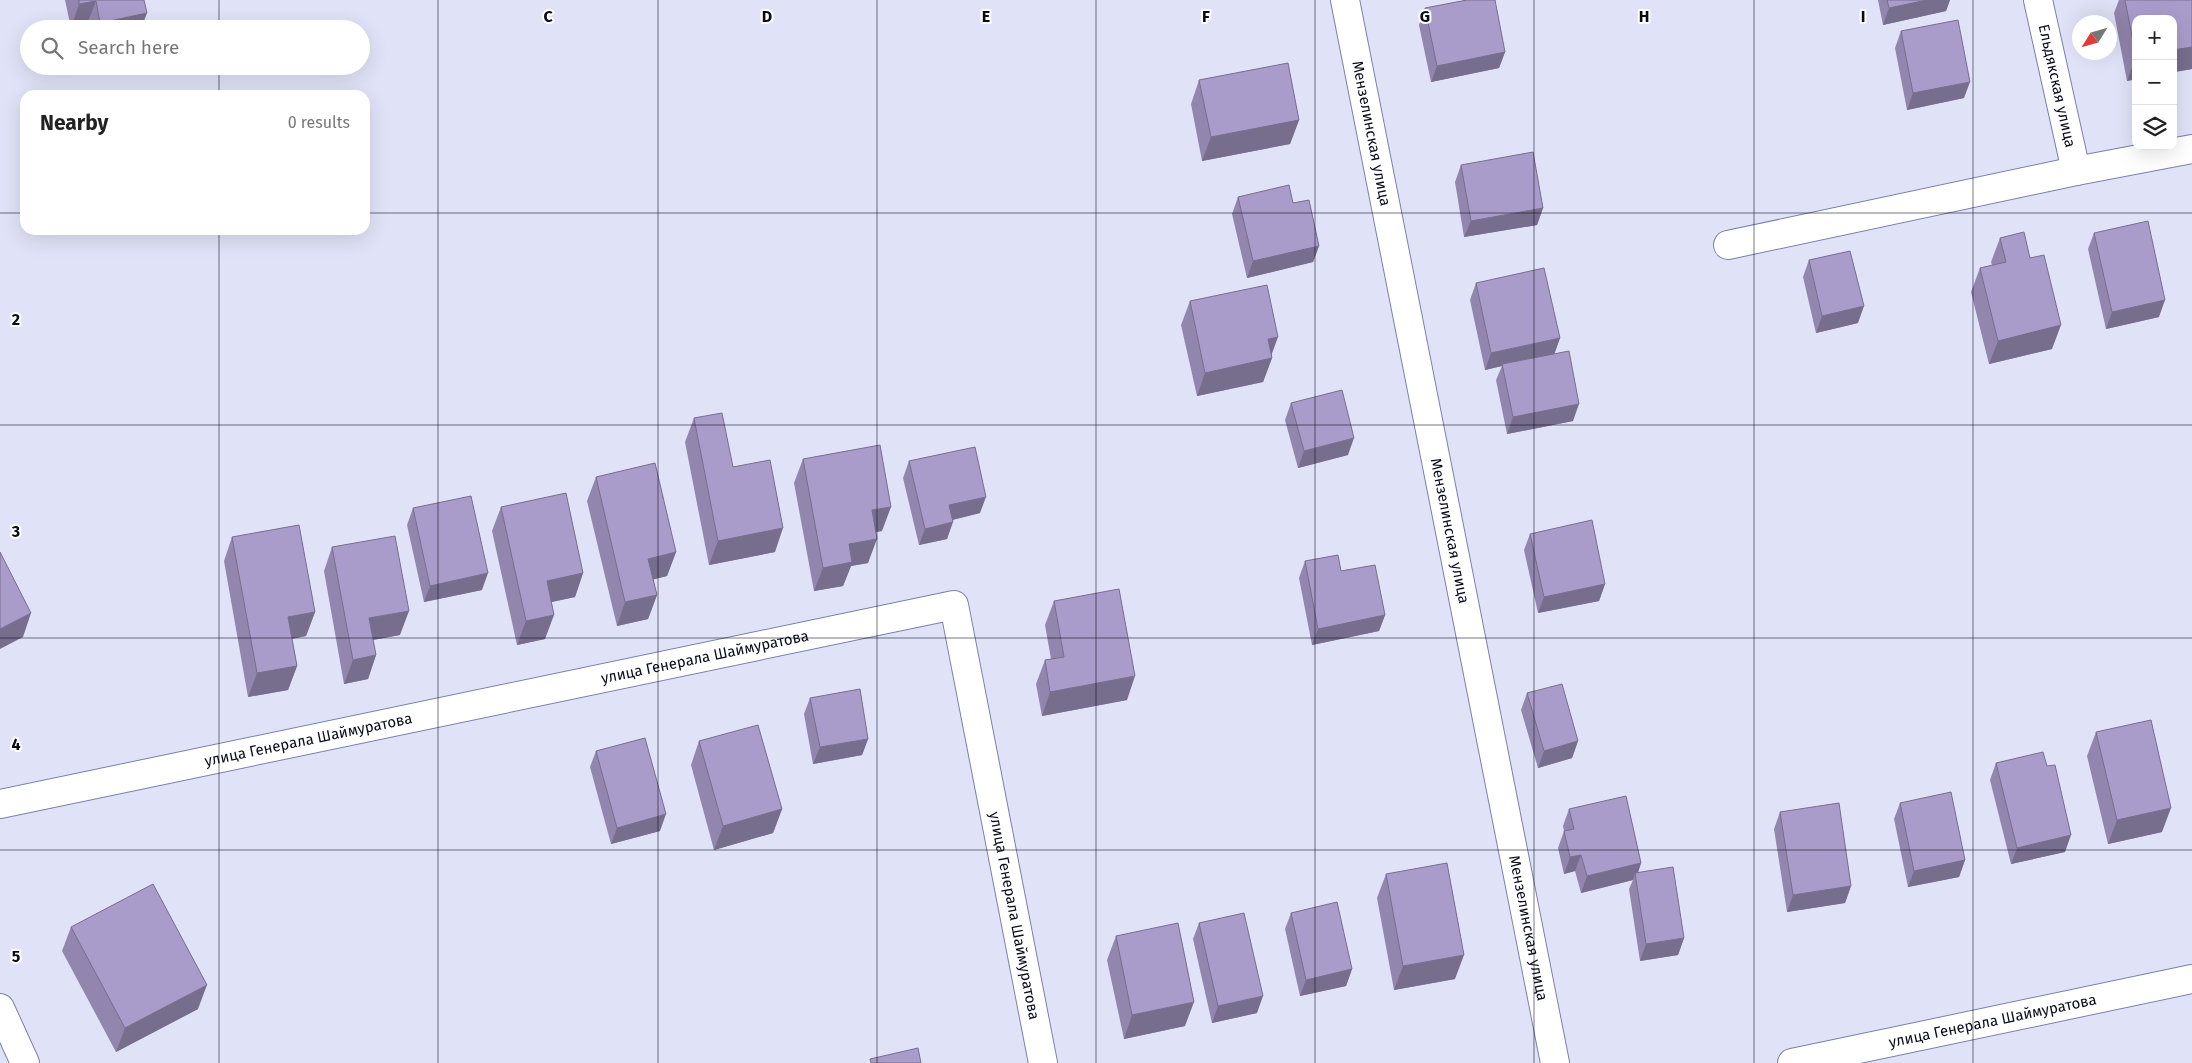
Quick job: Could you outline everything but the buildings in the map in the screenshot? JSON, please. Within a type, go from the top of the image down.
[{"type":"street","name":"Мензелинская улица","points":[[1345,0],[1555,1063]]},
{"type":"street","name":"Ельдякская улица","points":[[2038,0],[2076,171]]},
{"type":"street","points":[[1728,245],[2076,171],[2192,150]]},
{"type":"street","name":"улица Генерала Шаймуратова","points":[[0,804],[954,605],[1043,1063]]},
{"type":"street","name":"улица Генерала Шаймуратова","points":[[1792,1063],[2192,979]]},
{"type":"street","points":[[0,1008],[25,1063]]}]
